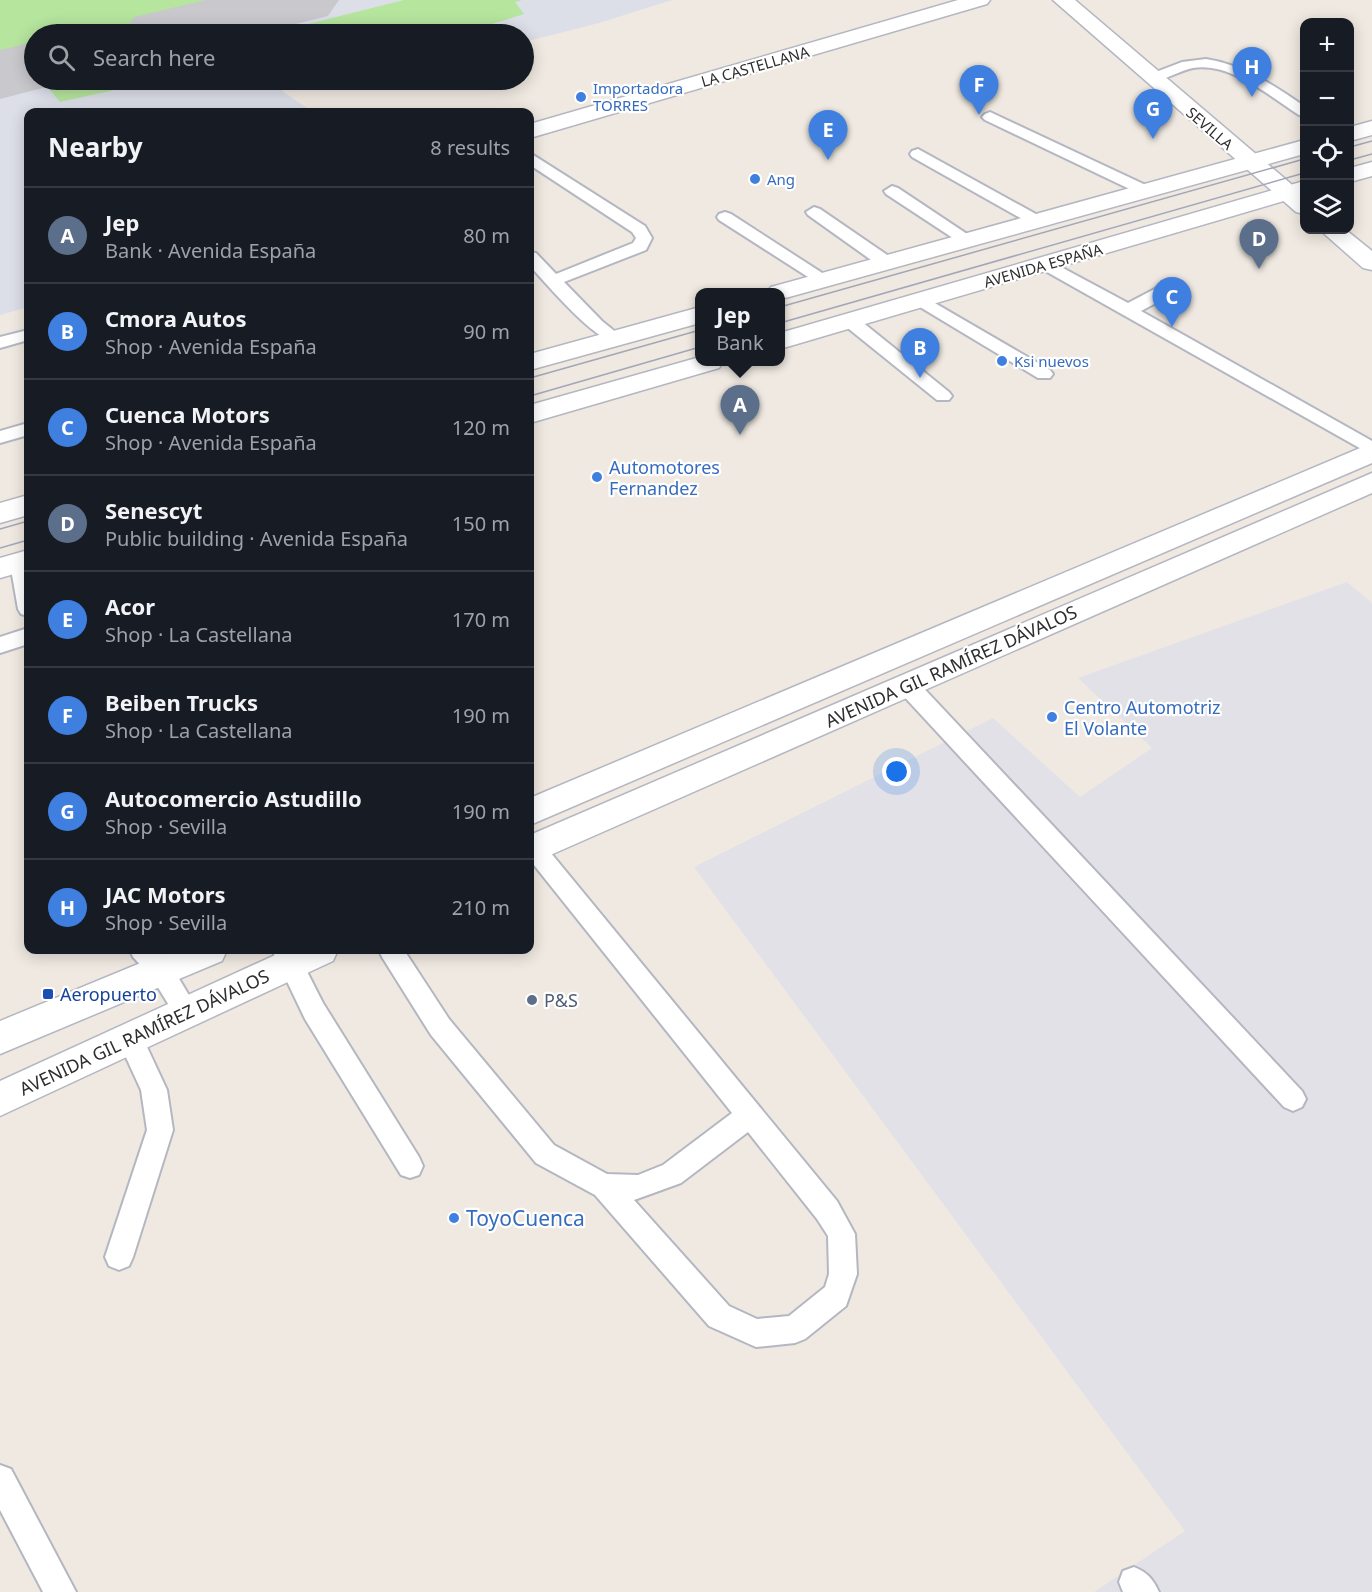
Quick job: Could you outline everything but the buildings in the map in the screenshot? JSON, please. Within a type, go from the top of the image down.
[{"type":"main road","points":[[904,0],[927,15]]},
{"type":"main road","name":"LA CASTELLANA","points":[[534,130],[980,0]]},
{"type":"main road","name":"SEVILLA","points":[[1063,0],[1250,162],[1299,196]]},
{"type":"main road","points":[[1354,133],[1372,128]]},
{"type":"main road","points":[[785,291],[1300,148]]},
{"type":"main road","points":[[1354,175],[1372,169]]},
{"type":"main road","name":"AVENIDA ESPAÑA","points":[[785,340],[1046,264],[1299,196]]},
{"type":"main road","points":[[1337,234],[1372,263]]},
{"type":"main road","points":[[534,361],[695,316]]},
{"type":"main road","points":[[534,413],[696,366]]},
{"type":"main road","name":"AVENIDA GIL RAMÍREZ DÁVALOS","points":[[534,810],[1372,451]]},
{"type":"main road","name":"AVENIDA GIL RAMÍREZ DÁVALOS","points":[[534,848],[1372,482]]},
{"type":"main road","points":[[0,513],[24,506]]},
{"type":"main road","points":[[0,1038],[151,959],[183,954]]},
{"type":"main road","name":"AVENIDA GIL RAMÍREZ DÁVALOS","points":[[0,1099],[131,1040],[299,954]]},
{"type":"lane","points":[[1153,78],[1193,64],[1216,63],[1233,69],[1300,109]]},
{"type":"lane","points":[[990,117],[1146,191]]},
{"type":"lane","points":[[918,154],[1037,221]]},
{"type":"lane","points":[[534,161],[639,229],[644,238],[640,246],[542,278]]},
{"type":"lane","points":[[892,191],[968,240]]},
{"type":"lane","points":[[813,212],[887,263]]},
{"type":"lane","points":[[724,217],[825,280]]},
{"type":"lane","points":[[534,263],[542,278],[614,338]]},
{"type":"lane","points":[[1046,264],[1372,451]]},
{"type":"lane","points":[[1127,311],[1174,286]]},
{"type":"lane","points":[[921,300],[1044,374]]},
{"type":"lane","points":[[850,321],[943,396]]},
{"type":"lane","points":[[0,343],[24,336]]},
{"type":"lane","points":[[0,437],[24,430]]},
{"type":"lane","points":[[16,564],[24,594]]},
{"type":"lane","points":[[0,645],[24,637]]},
{"type":"lane","points":[[907,685],[1293,1100]]},
{"type":"lane","points":[[394,954],[440,1028],[545,1154],[604,1186],[719,1316],[756,1333],[795,1329],[836,1296],[843,1274],[840,1234],[827,1210],[534,853]]},
{"type":"lane","points":[[299,954],[314,1011],[410,1166]]},
{"type":"lane","points":[[151,959],[187,1012]]},
{"type":"lane","points":[[119,1257],[160,1130],[154,1090],[131,1040]]},
{"type":"lane","points":[[604,1186],[638,1188],[672,1174],[750,1114]]},
{"type":"lane","points":[[0,1480],[60,1592]]},
{"type":"shaded area","points":[[0,0],[672,0],[599,23],[534,39],[534,24],[24,24],[24,90],[285,90],[282,91],[307,108],[24,108],[24,308],[0,315]]},
{"type":"shaded area","points":[[1347,582],[1372,603],[1372,1592],[1094,1592],[1185,1531],[694,867],[993,718],[1080,797],[1152,748],[1078,678]]},
{"type":"green space","points":[[0,0],[231,0],[131,24],[24,24],[24,51],[0,57]]},
{"type":"green space","points":[[404,0],[522,0],[515,2],[524,14],[492,24],[308,24]]},
{"type":"green space","points":[[50,90],[115,90],[60,102]]},
{"type":"taxiway","points":[[203,24],[301,0]]},
{"type":"taxiway","points":[[0,75],[24,69]]},
{"type":"tram line","points":[[1354,146],[1372,141]]},
{"type":"tram line","points":[[1354,159],[1372,154]]},
{"type":"tram line","points":[[785,306],[1300,160]]},
{"type":"tram line","points":[[785,322],[1300,174]]},
{"type":"tram line","points":[[534,377],[695,331]]},
{"type":"tram line","points":[[534,395],[695,348]]},
{"type":"tram line","points":[[0,529],[24,522]]},
{"type":"tram line","points":[[0,548],[24,541]]},
{"type":"place","name":"Importadora TORRES","points":[[581,97]]},
{"type":"place","name":"JAC Motors","points":[[1252,97]]},
{"type":"place","name":"Beiben Trucks","points":[[979,115]]},
{"type":"place","name":"Autocomercio Astudillo","points":[[1153,139]]},
{"type":"place","name":"Acor","points":[[828,160]]},
{"type":"place","name":"Ang","points":[[755,179]]},
{"type":"place","name":"Senescyt","points":[[1259,269]]},
{"type":"place","name":"Cuenca Motors","points":[[1172,327]]},
{"type":"place","name":"Ksi nuevos","points":[[1002,361]]},
{"type":"place","name":"Cmora Autos","points":[[920,378]]},
{"type":"place","name":"Jep","points":[[740,435]]},
{"type":"place","name":"Automotores Fernandez","points":[[597,477]]},
{"type":"place","name":"Centro Automotriz El Volante","points":[[1052,717]]},
{"type":"place","name":"Aeropuerto","points":[[48,994]]},
{"type":"place","name":"P&S","points":[[532,1000]]},
{"type":"place","name":"ToyoCuenca","points":[[454,1218]]}]
